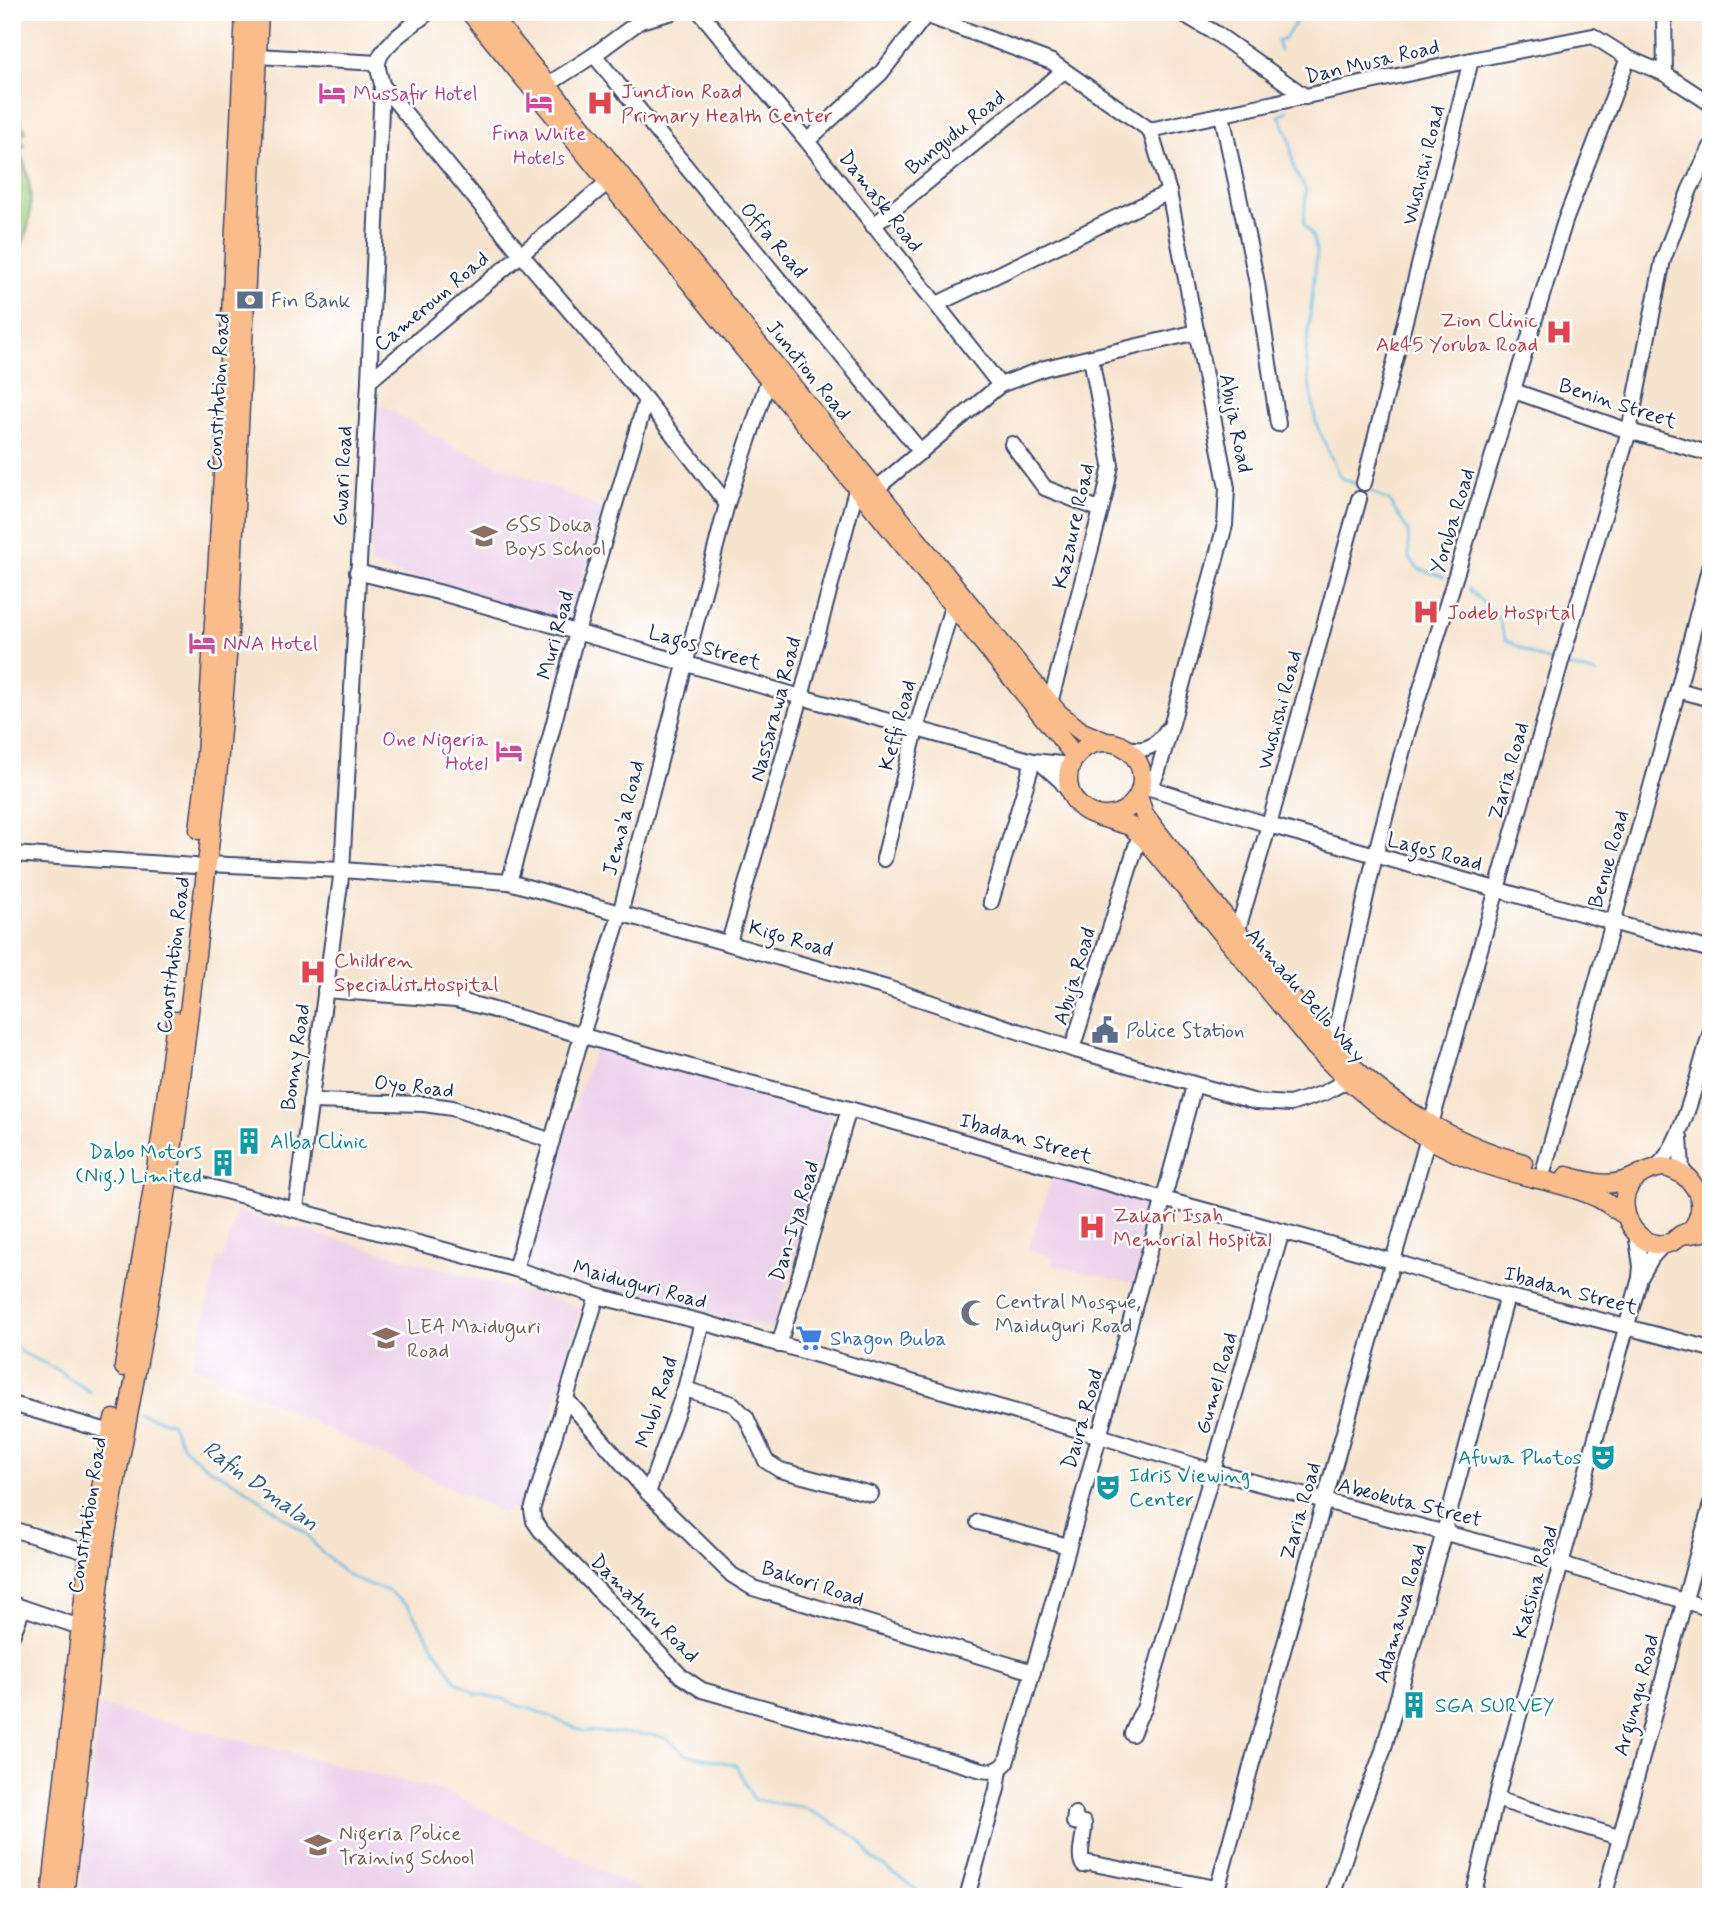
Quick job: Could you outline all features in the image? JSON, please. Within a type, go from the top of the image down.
[{"type":"main road","name":"Constitution Road","points":[[239,293],[245,12]]},
{"type":"main road","name":"Constitution Road","points":[[126,1391],[147,1313],[169,1176],[201,865],[205,775],[260,12]]},
{"type":"main road","name":"Junction Road","points":[[470,12],[953,603],[1073,761]]},
{"type":"main road","name":"Junction Road","points":[[488,12],[1058,713],[1082,732],[1115,744]]},
{"type":"main road","points":[[1095,743],[1115,744],[1133,754],[1140,766],[1143,792],[1121,813],[1097,816],[1087,812],[1072,796],[1069,786],[1073,761],[1095,743]]},
{"type":"main road","name":"Ahmadu Bello Way","points":[[1143,792],[1144,814],[1332,1046],[1429,1131],[1482,1150],[1600,1184],[1626,1182],[1646,1171]]},
{"type":"main road","name":"Ahmadu Bello Way","points":[[1097,816],[1120,822],[1140,834],[1316,1048],[1378,1106],[1429,1131],[1482,1164],[1598,1198],[1625,1215]]},
{"type":"main road","name":"Constitution Road","points":[[51,1897],[201,865]]},
{"type":"main road","points":[[1711,1213],[1703,1208],[1695,1186],[1673,1168],[1646,1171],[1632,1181],[1624,1203],[1625,1215],[1636,1233],[1655,1242],[1711,1231]]},
{"type":"main road","points":[[1673,1239],[1689,1232],[1695,1224],[1700,1203],[1695,1186]]},
{"type":"main road","name":"Constitution Road","points":[[64,1897],[80,1627],[89,1553],[111,1432],[122,1413]]},
{"type":"street","points":[[257,56],[378,62],[383,50],[391,42],[429,12]]},
{"type":"street","points":[[547,85],[594,55],[639,17],[673,12]]},
{"type":"street","name":"Damask Road","points":[[700,12],[807,141],[1000,385]]},
{"type":"street","points":[[1180,12],[1217,34],[1306,97]]},
{"type":"street","points":[[1664,12],[1665,74]]},
{"type":"street","points":[[807,141],[881,72],[917,13],[1052,62],[1150,130]]},
{"type":"street","name":"Dan Musa Road","points":[[1150,130],[1593,36],[1628,58],[1665,74],[1711,104]]},
{"type":"street","name":"Offa Road","points":[[594,55],[921,452]]},
{"type":"street","name":"Yoruba Road","points":[[1332,1046],[1375,856],[1407,734],[1565,221],[1628,58]]},
{"type":"street","name":"Wushishi Road","points":[[1364,483],[1471,60]]},
{"type":"street","name":"Gwari Road","points":[[342,870],[369,381],[382,85],[378,62]]},
{"type":"street","name":"Bungudu Road","points":[[873,226],[1064,71]]},
{"type":"street","name":"Gwari Road","points":[[382,85],[520,253],[646,400],[727,504]]},
{"type":"street","points":[[1222,115],[1257,283],[1278,424]]},
{"type":"street","name":"Abuja Road","points":[[1143,792],[1158,771],[1226,525],[1227,508],[1227,488],[1169,192],[1150,130]]},
{"type":"street","name":"Zaria Road","points":[[1216,1892],[1560,663],[1629,431],[1663,260],[1690,188],[1711,147]]},
{"type":"street","name":"Cameroun Road","points":[[369,381],[608,181]]},
{"type":"street","points":[[937,304],[1169,192]]},
{"type":"street","points":[[877,488],[1000,385],[1045,369],[1197,332]]},
{"type":"street","name":"Kazaure Road","points":[[1050,703],[1111,465],[1091,358]]},
{"type":"street","name":"Jema'a Road","points":[[514,1269],[620,914],[727,504],[769,378]]},
{"type":"street","name":"Benin Street","points":[[1514,391],[1629,431],[1711,454]]},
{"type":"street","name":"Muri Road","points":[[509,883],[551,738],[577,632],[646,400]]},
{"type":"street","points":[[1012,444],[1045,488],[1101,510]]},
{"type":"street","name":"Nassarawa Road","points":[[729,942],[801,697],[857,486]]},
{"type":"street","name":"Wushishi Road","points":[[1237,932],[1359,499]]},
{"type":"street","name":"Benue Road","points":[[1544,1169],[1678,690],[1711,561]]},
{"type":"street","name":"Lagos Street","points":[[357,572],[1037,762],[1073,761]]},
{"type":"street","name":"Keffi Road","points":[[884,859],[916,729],[953,603]]},
{"type":"street","points":[[1678,690],[1711,699]]},
{"type":"street","name":"Abuja Road","points":[[1115,744],[1133,750],[1149,748],[1163,737],[1172,723]]},
{"type":"street","points":[[991,902],[1037,762]]},
{"type":"street","name":"Lagos Street","points":[[1037,762],[1061,781],[1072,796]]},
{"type":"street","name":"Lagos Road","points":[[1143,792],[1711,950]]},
{"type":"street","name":"Abuja Road","points":[[1072,1049],[1140,834]]},
{"type":"street","name":"Kigo Road","points":[[12,855],[342,870],[509,883],[887,988],[1072,1049],[1256,1102],[1290,1104],[1324,1093],[1348,1080]]},
{"type":"street","name":"Bonny Road","points":[[296,1208],[342,870]]},
{"type":"street","name":"Ibadan Street","points":[[325,990],[456,1000],[1392,1261],[1507,1296],[1711,1349]]},
{"type":"street","points":[[1646,1171],[1666,1158],[1681,1128],[1711,1031]]},
{"type":"street","name":"Daura Road","points":[[967,1897],[1100,1436],[1194,1086]]},
{"type":"street","name":"Oyo Road","points":[[310,1101],[424,1104],[452,1108],[552,1141]]},
{"type":"street","name":"Dan-Iya Road","points":[[779,1345],[849,1109]]},
{"type":"street","points":[[1681,1128],[1682,1170],[1695,1186]]},
{"type":"street","name":"Maiduguri Road","points":[[169,1176],[296,1208],[514,1269],[597,1296],[702,1322],[1100,1436]]},
{"type":"street","name":"Gumel Road","points":[[1132,1734],[1144,1709],[1282,1231]]},
{"type":"street","name":"Katsina Road","points":[[1474,1897],[1496,1798],[1640,1278],[1636,1233]]},
{"type":"street","name":"Katsina Road","points":[[1640,1278],[1652,1257],[1673,1239]]},
{"type":"street","name":"Damaturu Road","points":[[597,1296],[532,1510],[534,1521],[541,1531],[681,1676],[702,1690],[982,1770],[993,1772],[1003,1766]]},
{"type":"street","name":"Adamawa Road","points":[[1332,1897],[1383,1751],[1507,1296]]},
{"type":"street","name":"Mubi Road","points":[[648,1493],[685,1389],[702,1322]]},
{"type":"street","points":[[685,1389],[733,1404],[746,1417],[766,1461],[780,1470],[872,1494]]},
{"type":"street","name":"Bakori Road","points":[[567,1400],[648,1493],[732,1575],[753,1588],[1033,1672]]},
{"type":"street","points":[[12,1404],[111,1432]]},
{"type":"street","name":"Abeokuta Street","points":[[1100,1436],[1212,1471],[1562,1564],[1711,1609]]},
{"type":"street","name":"Argungu Road","points":[[1604,1897],[1618,1837],[1711,1504]]},
{"type":"street","points":[[978,1522],[1068,1546]]},
{"type":"street","points":[[12,1529],[89,1553]]},
{"type":"street","points":[[12,1636],[18,1606],[80,1627]]},
{"type":"street","points":[[1496,1798],[1618,1837]]},
{"type":"street","points":[[1075,1814],[1074,1822],[1084,1823],[1080,1857],[1083,1865],[1089,1863],[1216,1892]]},
{"type":"shaded area","name":"GSS Doka Boys School","points":[[377,402],[454,447],[605,509],[565,630],[370,564]]},
{"type":"shaded area","points":[[596,1045],[832,1116],[773,1329],[517,1267]]},
{"type":"shaded area","name":"Zakari Isah Memorial Hospital","points":[[1055,1171],[1154,1204],[1134,1284],[1052,1265],[1053,1257],[1028,1250]]},
{"type":"shaded area","name":"LEA Maiduguri Road","points":[[237,1212],[581,1307],[526,1514],[508,1507],[504,1513],[193,1365],[218,1259],[223,1260]]},
{"type":"shaded area","name":"Nigeria Police Training School","points":[[99,1705],[450,1793],[654,1897],[79,1897]]},
{"type":"green space","points":[[12,111],[26,131],[19,137],[25,145],[19,150],[28,178],[31,208],[25,236],[12,263]]},
{"type":"waterway","points":[[1278,12],[1296,22],[1285,38],[1277,41],[1280,50]]},
{"type":"waterway","points":[[1288,111],[1279,116],[1289,136],[1294,169],[1306,190],[1304,224],[1313,237],[1317,253],[1306,352],[1316,423],[1340,477],[1360,486]]},
{"type":"waterway","points":[[1366,489],[1389,501],[1408,531],[1409,558],[1419,569],[1444,577]]},
{"type":"waterway","points":[[1469,589],[1499,619],[1505,639],[1537,657],[1557,663]]},
{"type":"waterway","points":[[1567,666],[1597,674]]},
{"type":"waterway","points":[[12,1342],[21,1352],[54,1368],[90,1392]]},
{"type":"waterway","name":"Rafin Dmalan","points":[[141,1414],[171,1423],[184,1448],[204,1465],[246,1489],[308,1535],[342,1571],[359,1581],[388,1591],[408,1606],[456,1681],[477,1694],[504,1699],[583,1731],[654,1735],[666,1738],[685,1754],[736,1765],[754,1800],[802,1807],[826,1819],[857,1838],[872,1858],[916,1889],[920,1897]]},
{"type":"place","name":"Mussafir Hotel","points":[[332,93]]},
{"type":"place","name":"Fina White Hotels","points":[[539,102]]},
{"type":"place","name":"Junction Road Primary Health Center","points":[[600,103]]},
{"type":"place","name":"Fin Bank","points":[[250,300]]},
{"type":"place","name":"Zion Clinic Ak45 Yoruba Road","points":[[1559,332]]},
{"type":"place","name":"GSS Doka Boys School","points":[[484,536]]},
{"type":"place","name":"Jodeb Hospital","points":[[1426,612]]},
{"type":"place","name":"NNA Hotel","points":[[202,643]]},
{"type":"place","name":"One Nigeria Hotel","points":[[509,751]]},
{"type":"place","name":"Children Specialist Hospital","points":[[313,972]]},
{"type":"place","name":"Police Station","points":[[1105,1030]]},
{"type":"place","name":"Alba Clinic","points":[[249,1141]]},
{"type":"place","name":"Dabo Motors (Nig.) Limited","points":[[223,1163]]},
{"type":"place","name":"Zakari Isah Memorial Hospital","points":[[1092,1227]]},
{"type":"place","name":"Central Mosque, Maiduguri Road","points":[[974,1313]]},
{"type":"place","name":"LEA Maiduguri Road","points":[[386,1338]]},
{"type":"place","name":"Shagon Buba","points":[[809,1338]]},
{"type":"place","name":"Afuwa Photos","points":[[1603,1457]]},
{"type":"place","name":"Idris Viewing Center","points":[[1108,1487]]},
{"type":"place","name":"SGA SURVEY","points":[[1414,1705]]},
{"type":"place","name":"Nigeria Police Training School","points":[[318,1845]]}]
